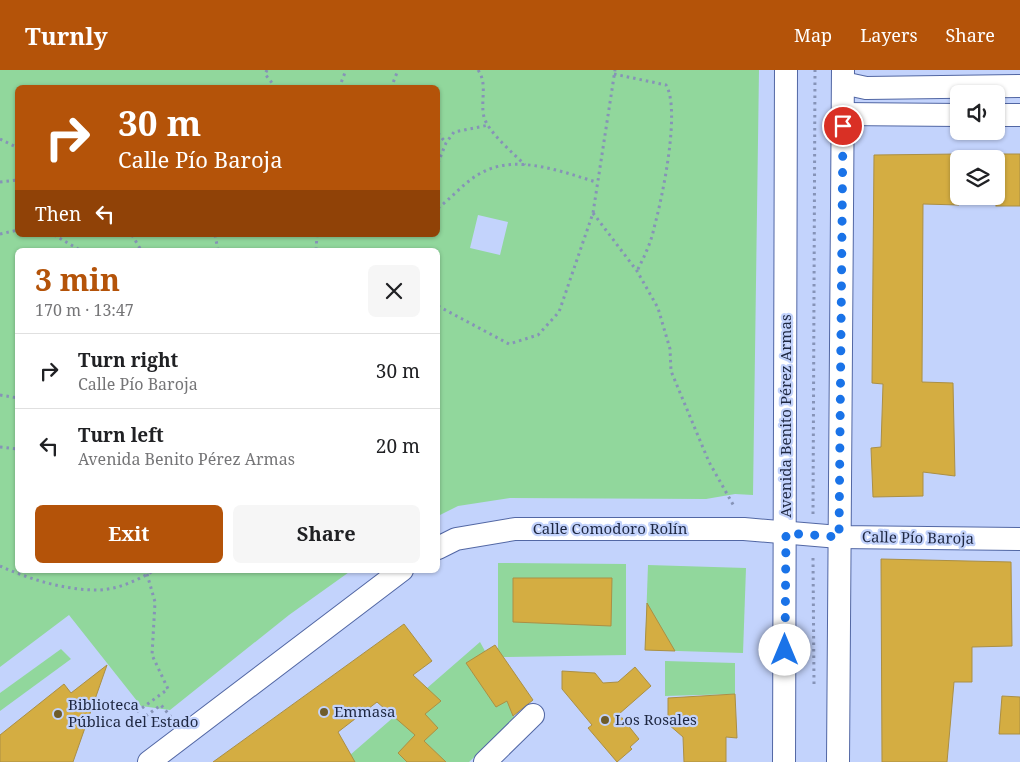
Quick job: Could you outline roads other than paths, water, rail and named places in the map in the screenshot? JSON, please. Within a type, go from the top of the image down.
[{"type":"street","name":"Avenida Benito Pérez Armas","points":[[784,762],[786,70]]},
{"type":"street","points":[[838,762],[843,76],[866,88],[1020,86]]},
{"type":"street","points":[[843,114],[950,115]]},
{"type":"street","points":[[1005,115],[1020,115]]},
{"type":"street","name":"Calle Comodoro Rolín","points":[[440,547],[456,539],[515,529],[744,529],[786,533]]},
{"type":"street","name":"Calle Pío Baroja","points":[[786,533],[839,537],[1020,539]]},
{"type":"street","points":[[150,762],[398,573]]},
{"type":"street","points":[[485,762],[533,715]]},
{"type":"place","name":"Emmasa","points":[[324,712]]},
{"type":"place","name":"Biblioteca Pública del Estado","points":[[58,714]]},
{"type":"place","name":"Los Rosales","points":[[605,720]]}]
